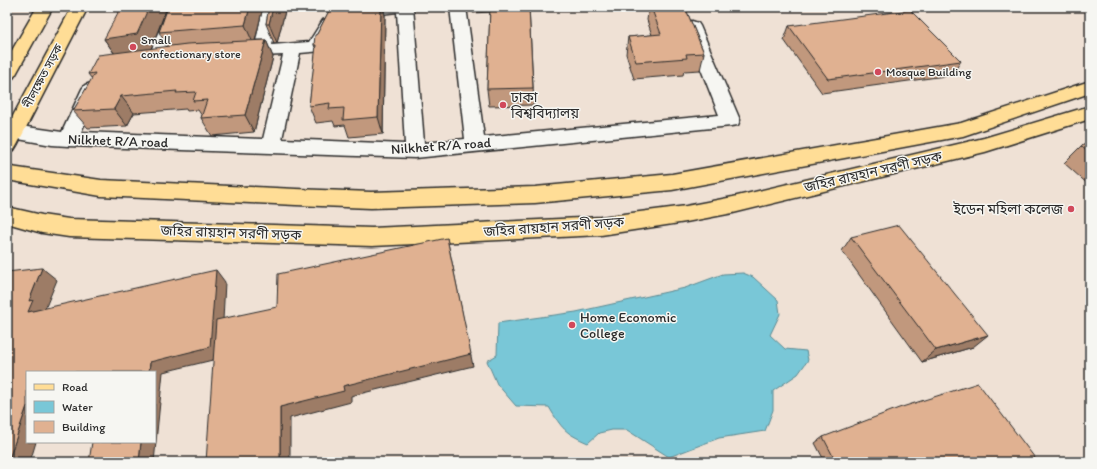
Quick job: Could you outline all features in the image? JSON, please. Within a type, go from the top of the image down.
[{"type":"main road","points":[[7,74],[45,7]]},
{"type":"main road","name":"নীলক্ষেত সড়ক","points":[[10,139],[80,7]]},
{"type":"main road","points":[[8,173],[101,188],[303,198],[371,200],[543,194],[672,182],[963,129],[1090,87]]},
{"type":"main road","name":"জহির রায়হান সরণী সড়ক","points":[[7,215],[42,224],[69,228],[372,237],[601,226],[686,214],[741,203],[985,145],[1090,112]]},
{"type":"street","points":[[157,59],[176,7]]},
{"type":"street","points":[[262,51],[271,7]]},
{"type":"street","points":[[223,54],[316,47],[319,38],[332,14],[399,7]]},
{"type":"street","points":[[406,7],[415,151]]},
{"type":"street","points":[[458,7],[475,145]]},
{"type":"street","name":"Nilkhet R/A road","points":[[10,139],[52,138],[415,151],[731,120],[688,14]]},
{"type":"street","points":[[271,146],[293,49]]},
{"type":"street","points":[[139,61],[178,58]]},
{"type":"street","points":[[68,139],[98,72]]},
{"type":"water","points":[[743,273],[753,277],[778,300],[780,314],[770,335],[785,349],[806,351],[808,360],[798,374],[773,391],[773,410],[765,431],[719,438],[669,457],[627,430],[612,430],[599,433],[588,443],[565,430],[549,407],[516,406],[497,384],[487,361],[497,355],[498,323],[576,312],[685,288],[723,274]]},
{"type":"building","points":[[121,7],[149,7],[137,34],[104,39]]},
{"type":"building","points":[[168,7],[250,7],[245,25],[159,32]]},
{"type":"building","points":[[269,7],[273,7],[269,24],[266,24]]},
{"type":"building","points":[[331,7],[381,7],[378,117],[343,120],[344,108],[329,109],[330,103],[309,106],[316,45],[314,45],[315,35],[317,34]]},
{"type":"building","points":[[490,7],[529,7],[533,88],[487,89]]},
{"type":"building","points":[[651,7],[685,7],[704,53],[686,54],[687,58],[636,62],[628,37],[661,34]]},
{"type":"building","points":[[910,10],[961,61],[828,79],[789,26]]},
{"type":"building","points":[[266,40],[245,115],[201,118],[207,100],[193,101],[196,92],[176,93],[177,91],[121,96],[114,109],[73,111],[95,73],[88,74],[98,55],[187,44]]},
{"type":"building","points":[[1090,143],[1090,154],[1081,146]]},
{"type":"building","points":[[899,225],[988,335],[936,350],[851,237]]},
{"type":"building","points":[[447,238],[471,354],[343,386],[344,391],[280,407],[280,462],[206,462],[216,320],[277,307],[278,274]]},
{"type":"building","points":[[42,268],[29,301],[33,300],[28,312],[216,270],[210,347],[150,362],[149,371],[26,371],[26,409],[7,462],[7,272]]},
{"type":"building","points":[[978,383],[1038,462],[836,462],[823,437],[899,408]]},
{"type":"building","points":[[92,443],[141,443],[139,462],[89,462]]},
{"type":"place","name":"Small confectionary store","points":[[133,47]]},
{"type":"place","name":"Mosque Building","points":[[878,72]]},
{"type":"place","name":"ঢাকা বিশ্ববিদ্যালয়","points":[[503,105]]},
{"type":"place","name":"ইডেন মহিলা কলেজ","points":[[1071,209]]},
{"type":"place","name":"Home Economic College","points":[[572,325]]}]
